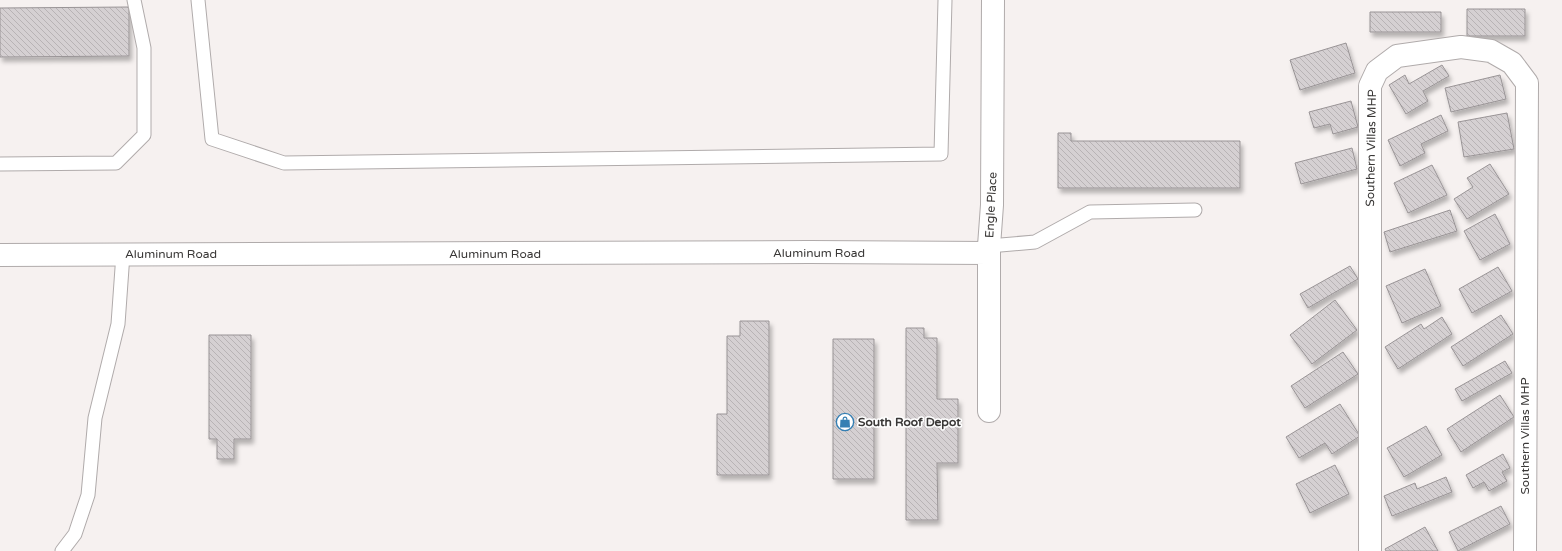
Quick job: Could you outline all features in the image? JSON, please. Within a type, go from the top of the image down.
[{"type":"street","name":"Engle Place","points":[[989,411],[989,250],[992,204],[993,0]]},
{"type":"street","name":"Southern Villas MHP","points":[[1370,551],[1370,86],[1377,71],[1397,56],[1461,47],[1491,51],[1512,63],[1528,83],[1525,551]]},
{"type":"street","name":"Aluminum Road","points":[[0,255],[989,250]]},
{"type":"lane","points":[[0,164],[116,163],[144,135],[144,48],[134,0]]},
{"type":"lane","points":[[198,0],[212,140],[284,163],[941,154],[945,0]]},
{"type":"lane","points":[[989,250],[1035,242],[1090,212],[1195,210]]},
{"type":"lane","points":[[62,551],[75,534],[88,495],[95,418],[118,324],[123,254]]},
{"type":"building","points":[[129,7],[129,56],[0,57],[0,8]]},
{"type":"building","points":[[1467,9],[1525,9],[1525,36],[1467,36]]},
{"type":"building","points":[[1370,12],[1441,12],[1441,32],[1370,32]]},
{"type":"building","points":[[1346,43],[1355,73],[1300,90],[1290,60]]},
{"type":"building","points":[[1442,65],[1449,76],[1423,91],[1428,101],[1406,114],[1389,85],[1405,75],[1409,84]]},
{"type":"building","points":[[1500,75],[1506,99],[1451,112],[1445,88]]},
{"type":"building","points":[[1351,101],[1358,127],[1333,134],[1330,124],[1314,128],[1309,112]]},
{"type":"building","points":[[1507,113],[1514,149],[1464,157],[1458,122]]},
{"type":"building","points":[[1441,115],[1448,131],[1421,144],[1425,153],[1400,166],[1388,140]]},
{"type":"building","points":[[1058,133],[1071,133],[1071,141],[1240,141],[1240,188],[1058,188]]},
{"type":"building","points":[[1352,148],[1357,169],[1301,184],[1295,163]]},
{"type":"building","points":[[1490,164],[1509,194],[1467,219],[1454,199],[1473,187],[1467,178]]},
{"type":"building","points":[[1432,165],[1447,195],[1408,213],[1394,183]]},
{"type":"building","points":[[1450,210],[1457,231],[1390,252],[1384,232]]},
{"type":"building","points":[[1495,214],[1510,244],[1480,260],[1464,231]]},
{"type":"building","points":[[1350,266],[1358,279],[1308,308],[1300,294]]},
{"type":"building","points":[[1498,267],[1512,291],[1472,313],[1459,289]]},
{"type":"building","points":[[1425,269],[1441,306],[1402,323],[1386,286]]},
{"type":"building","points":[[1335,300],[1357,330],[1312,364],[1290,335]]},
{"type":"building","points":[[1501,315],[1513,334],[1463,366],[1451,347]]},
{"type":"building","points":[[1442,317],[1452,334],[1398,369],[1385,347],[1421,324],[1424,329]]},
{"type":"building","points":[[740,321],[769,321],[769,475],[717,475],[717,414],[727,414],[727,336],[740,336]]},
{"type":"building","points":[[906,328],[924,328],[924,338],[937,338],[937,399],[958,399],[958,463],[937,463],[938,520],[906,520]]},
{"type":"building","points":[[209,335],[251,335],[251,439],[234,439],[234,459],[217,459],[217,439],[209,439]]},
{"type":"building","points":[[833,339],[874,339],[874,479],[833,479]]},
{"type":"building","points":[[1343,352],[1358,374],[1305,408],[1291,386]]},
{"type":"building","points":[[1505,361],[1512,373],[1462,401],[1455,389]]},
{"type":"building","points":[[1500,395],[1514,417],[1461,452],[1447,429]]},
{"type":"building","points":[[1340,404],[1360,436],[1332,454],[1325,443],[1299,458],[1286,437]]},
{"type":"building","points":[[1426,426],[1442,455],[1404,477],[1387,448]]},
{"type":"building","points":[[1503,454],[1510,468],[1502,472],[1507,481],[1489,491],[1484,482],[1473,488],[1466,475]]},
{"type":"building","points":[[1335,465],[1349,494],[1310,513],[1296,484]]},
{"type":"building","points":[[1446,477],[1452,492],[1392,516],[1384,496],[1415,483],[1417,489]]},
{"type":"building","points":[[1501,506],[1510,524],[1458,551],[1449,532]]},
{"type":"building","points":[[1425,527],[1438,551],[1386,551],[1385,549]]},
{"type":"place","name":"South Roof Depot","points":[[845,422]]}]
